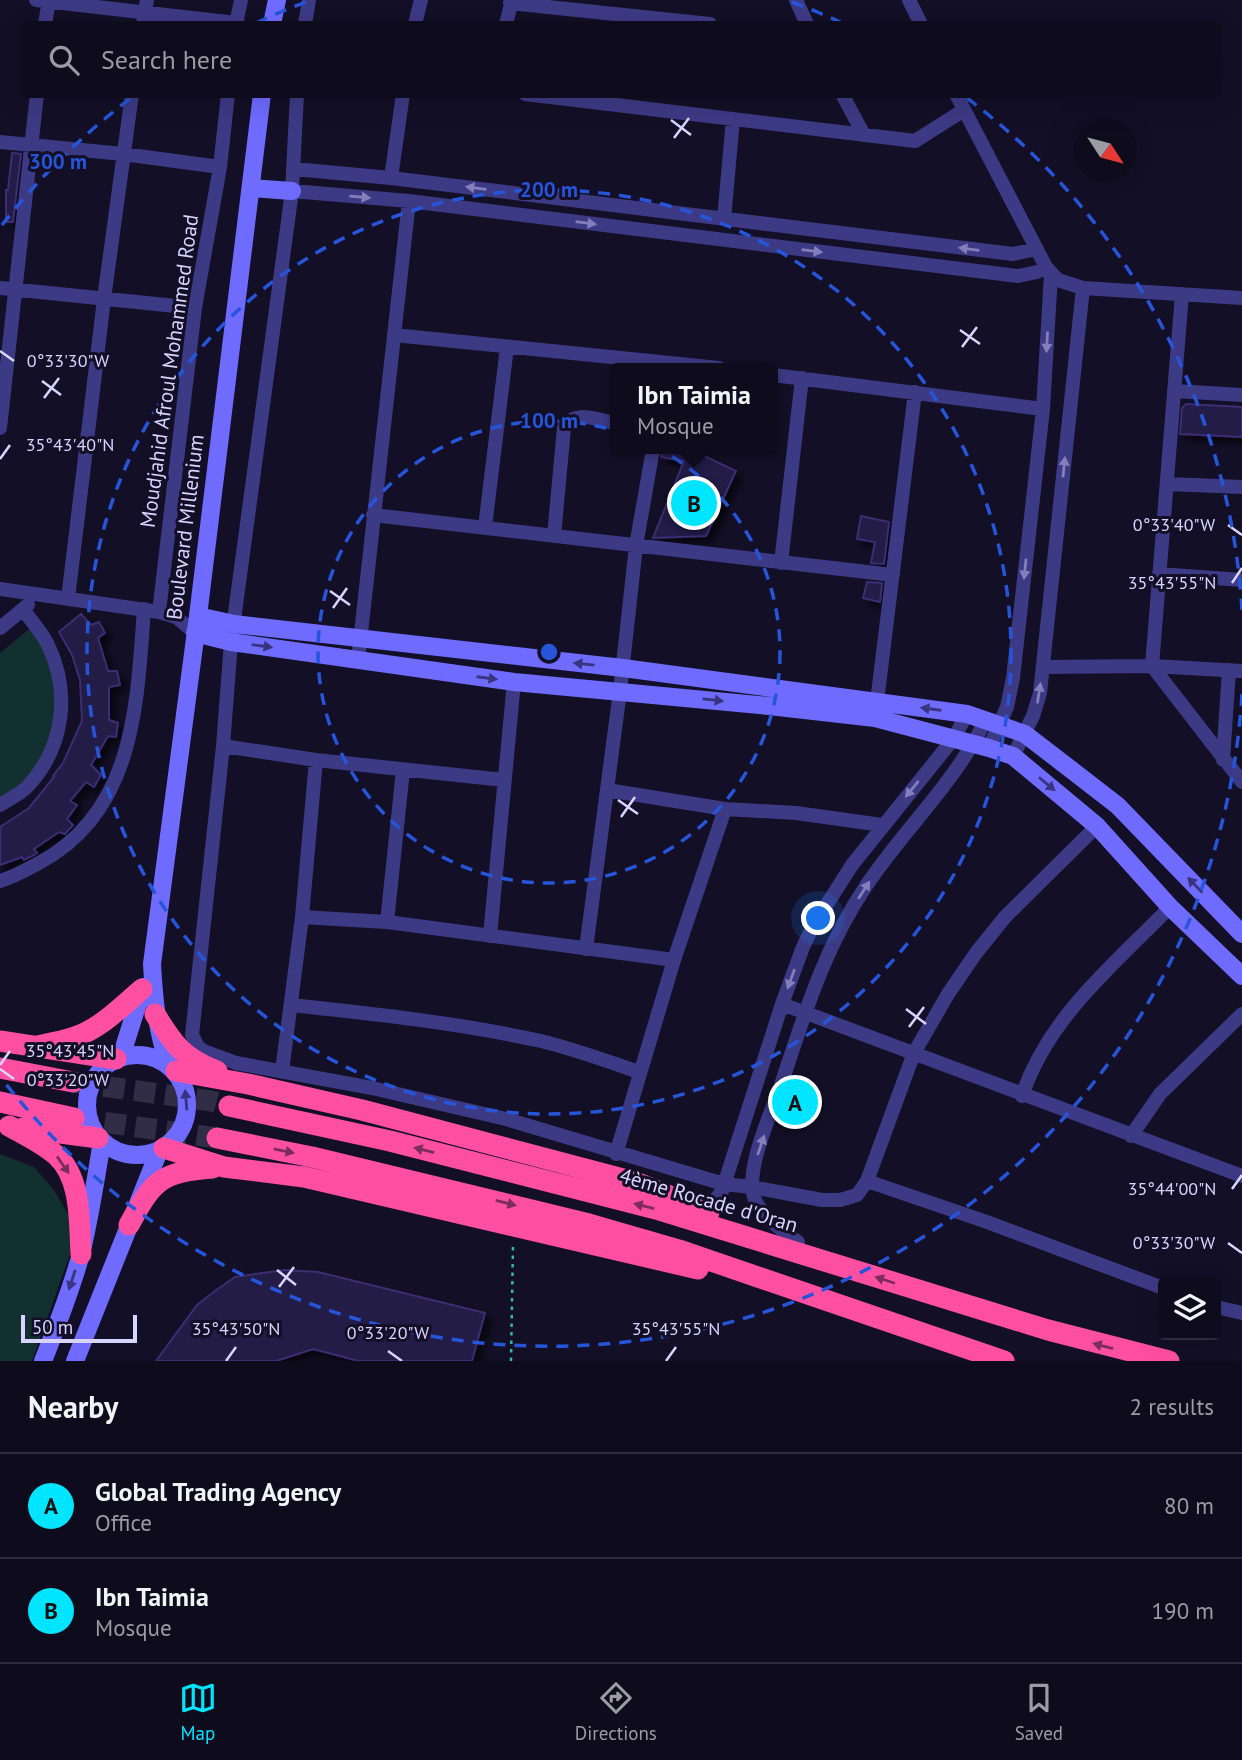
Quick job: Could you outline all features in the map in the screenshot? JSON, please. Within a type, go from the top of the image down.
[{"type":"highway","points":[[31,1047],[73,1038],[86,1032],[111,1017],[142,989]]},
{"type":"highway","points":[[155,1014],[182,1053],[200,1065],[248,1084]]},
{"type":"highway","points":[[0,1041],[118,1058]]},
{"type":"highway","points":[[172,1068],[362,1110],[638,1183],[702,1210],[798,1242],[843,1266]]},
{"type":"highway","points":[[0,1069],[73,1082]]},
{"type":"highway","points":[[0,1102],[74,1118]]},
{"type":"highway","name":"4ème Rocade d'Oran","points":[[229,1106],[390,1141],[644,1206],[1048,1331],[1169,1361]]},
{"type":"highway","points":[[4,1125],[100,1140]]},
{"type":"highway","points":[[4,1125],[41,1144],[66,1166],[72,1178],[79,1213],[81,1254]]},
{"type":"highway","points":[[217,1138],[312,1157],[589,1224],[679,1250],[1004,1361]]},
{"type":"highway","points":[[162,1149],[224,1167],[304,1177],[654,1260],[773,1284]]},
{"type":"highway","points":[[130,1225],[145,1195],[155,1183],[186,1170],[224,1167]]},
{"type":"main road","points":[[273,21],[277,0]]},
{"type":"main road","name":"Boulevard Millenium","points":[[152,964],[262,98]]},
{"type":"main road","points":[[251,188],[292,191]]},
{"type":"main road","points":[[196,625],[234,624],[623,668],[876,710],[954,738],[982,745],[1013,756],[1097,826],[1170,908],[1242,976]]},
{"type":"main road","points":[[196,625],[231,642],[514,682],[876,710],[967,714],[993,721],[1025,734],[1117,805],[1242,934]]},
{"type":"main road","points":[[118,1058],[152,964]]},
{"type":"main road","points":[[152,964],[155,1014],[161,1043],[172,1068],[185,1087],[188,1104],[186,1121],[177,1136],[162,1149],[145,1156],[129,1156],[100,1140],[89,1117],[88,1094],[93,1080],[103,1068],[118,1058],[146,1055],[172,1068]]},
{"type":"main road","points":[[43,1361],[81,1254],[93,1197],[100,1140]]},
{"type":"main road","points":[[75,1361],[162,1149]]},
{"type":"street","points":[[46,21],[44,0],[213,21]]},
{"type":"street","points":[[237,21],[241,0]]},
{"type":"street","points":[[306,21],[309,0]]},
{"type":"street","points":[[416,21],[421,0]]},
{"type":"street","points":[[796,0],[806,21]]},
{"type":"street","points":[[909,0],[919,21]]},
{"type":"street","points":[[507,21],[511,2],[683,21]]},
{"type":"street","points":[[0,428],[37,98]]},
{"type":"street","points":[[68,598],[131,98]]},
{"type":"street","name":"Moudjahid Afroul Mohammed Road","points":[[159,612],[195,309],[220,167],[228,98]]},
{"type":"street","points":[[297,98],[292,191],[231,642],[223,746],[192,1035],[198,1047],[211,1055],[236,1063],[372,1088],[506,1119],[616,1154],[724,1184],[822,1200],[840,1200],[857,1195],[867,1181],[914,1053],[975,953],[1005,917],[1097,826]]},
{"type":"street","points":[[391,178],[402,98]]},
{"type":"street","points":[[558,98],[915,141],[964,110]]},
{"type":"street","points":[[844,98],[864,135]]},
{"type":"street","points":[[958,98],[1048,271],[1066,284],[1083,288],[1242,298]]},
{"type":"street","points":[[724,219],[733,119]]},
{"type":"street","points":[[0,142],[220,167]]},
{"type":"street","points":[[294,169],[391,178],[1013,254],[1036,249]]},
{"type":"street","points":[[292,191],[409,201],[1018,276],[1048,271]]},
{"type":"street","points":[[358,660],[409,201]]},
{"type":"street","points":[[688,236],[691,215]]},
{"type":"street","points":[[798,1242],[761,1209],[752,1187],[757,1156],[829,950],[864,888],[954,774],[982,745],[993,721],[1007,707],[1013,678],[1043,409],[1048,271]]},
{"type":"street","points":[[1013,756],[1037,705],[1043,667],[1083,288]]},
{"type":"street","points":[[0,289],[195,309]]},
{"type":"street","points":[[1182,294],[1152,666],[1242,782]]},
{"type":"street","points":[[394,335],[646,363]]},
{"type":"street","points":[[485,527],[507,347]]},
{"type":"street","points":[[778,376],[1043,409]]},
{"type":"street","points":[[781,562],[802,379]]},
{"type":"street","points":[[1174,391],[1242,395]]},
{"type":"street","points":[[876,710],[915,392]]},
{"type":"street","points":[[554,536],[564,428],[570,419],[578,417],[610,422]]},
{"type":"street","points":[[586,949],[623,668],[636,546],[652,454]]},
{"type":"street","points":[[1167,484],[1242,487]]},
{"type":"street","points":[[373,515],[893,575]]},
{"type":"street","points":[[1159,574],[1242,580]]},
{"type":"street","points":[[0,589],[144,609],[196,625]]},
{"type":"street","points":[[0,628],[40,595]]},
{"type":"street","points":[[0,805],[25,789],[44,766],[55,745],[61,718],[58,669],[47,642],[23,609]]},
{"type":"street","points":[[0,881],[51,856],[76,837],[99,810],[113,786],[130,738],[138,699],[144,609]]},
{"type":"street","points":[[1043,667],[1152,666],[1236,671],[1223,760]]},
{"type":"street","points":[[491,936],[503,780],[512,719],[514,682]]},
{"type":"street","points":[[702,1210],[718,1198],[724,1184],[782,1004],[803,947],[825,905],[882,825],[954,738],[967,714]]},
{"type":"street","points":[[223,746],[316,760],[503,780]]},
{"type":"street","points":[[282,1071],[302,917],[316,760]]},
{"type":"street","points":[[387,922],[403,770]]},
{"type":"street","points":[[607,790],[725,809],[796,813],[882,825]]},
{"type":"street","points":[[616,1154],[674,960],[725,809]]},
{"type":"street","points":[[1022,1096],[1031,1068],[1065,1015],[1170,908]]},
{"type":"street","points":[[302,917],[387,922],[674,960]]},
{"type":"street","points":[[782,1004],[1022,1096],[1242,1176]]},
{"type":"street","points":[[291,1005],[449,1024],[520,1037],[639,1072]]},
{"type":"street","points":[[1131,1136],[1160,1094],[1242,1014]]},
{"type":"street","points":[[867,1181],[987,1222],[1158,1287]]},
{"type":"street","points":[[1221,1308],[1242,1313]]},
{"type":"path","points":[[511,1361],[513,1226]]},
{"type":"green space","points":[[34,625],[54,669],[57,720],[39,764],[19,785],[0,797],[0,653]]},
{"type":"green space","points":[[0,1154],[34,1167],[54,1190],[71,1219],[70,1254],[32,1361],[0,1361]]},
{"type":"building","points":[[12,153],[21,154],[13,222],[6,222],[6,190]]},
{"type":"building","points":[[1186,404],[1242,407],[1242,437],[1180,434],[1182,408]]},
{"type":"building","points":[[661,454],[702,454],[736,471],[706,536],[653,538],[684,461],[661,457]]},
{"type":"building","points":[[861,516],[889,522],[884,564],[871,563],[875,542],[857,539]]},
{"type":"building","points":[[867,582],[882,583],[880,602],[863,598]]},
{"type":"building","points":[[81,614],[91,625],[99,622],[105,633],[98,638],[108,671],[117,671],[120,685],[109,687],[109,720],[118,723],[116,737],[108,736],[91,765],[101,775],[94,787],[86,782],[70,801],[77,805],[67,819],[73,825],[65,834],[59,832],[34,849],[37,853],[24,860],[22,857],[0,865],[0,827],[29,808],[54,777],[82,721],[80,680],[72,655],[59,632]]},
{"type":"building","points":[[284,1270],[318,1272],[485,1313],[472,1361],[359,1361],[313,1349],[276,1361],[156,1361],[197,1305],[215,1291],[235,1277]]},
{"type":"tunnel","points":[[73,1082],[211,1101],[229,1106]]},
{"type":"tunnel","points":[[74,1118],[217,1138]]},
{"type":"place","name":"Ibn Taimia","points":[[694,503]]},
{"type":"place","name":"Global Trading Agency","points":[[795,1102]]}]
